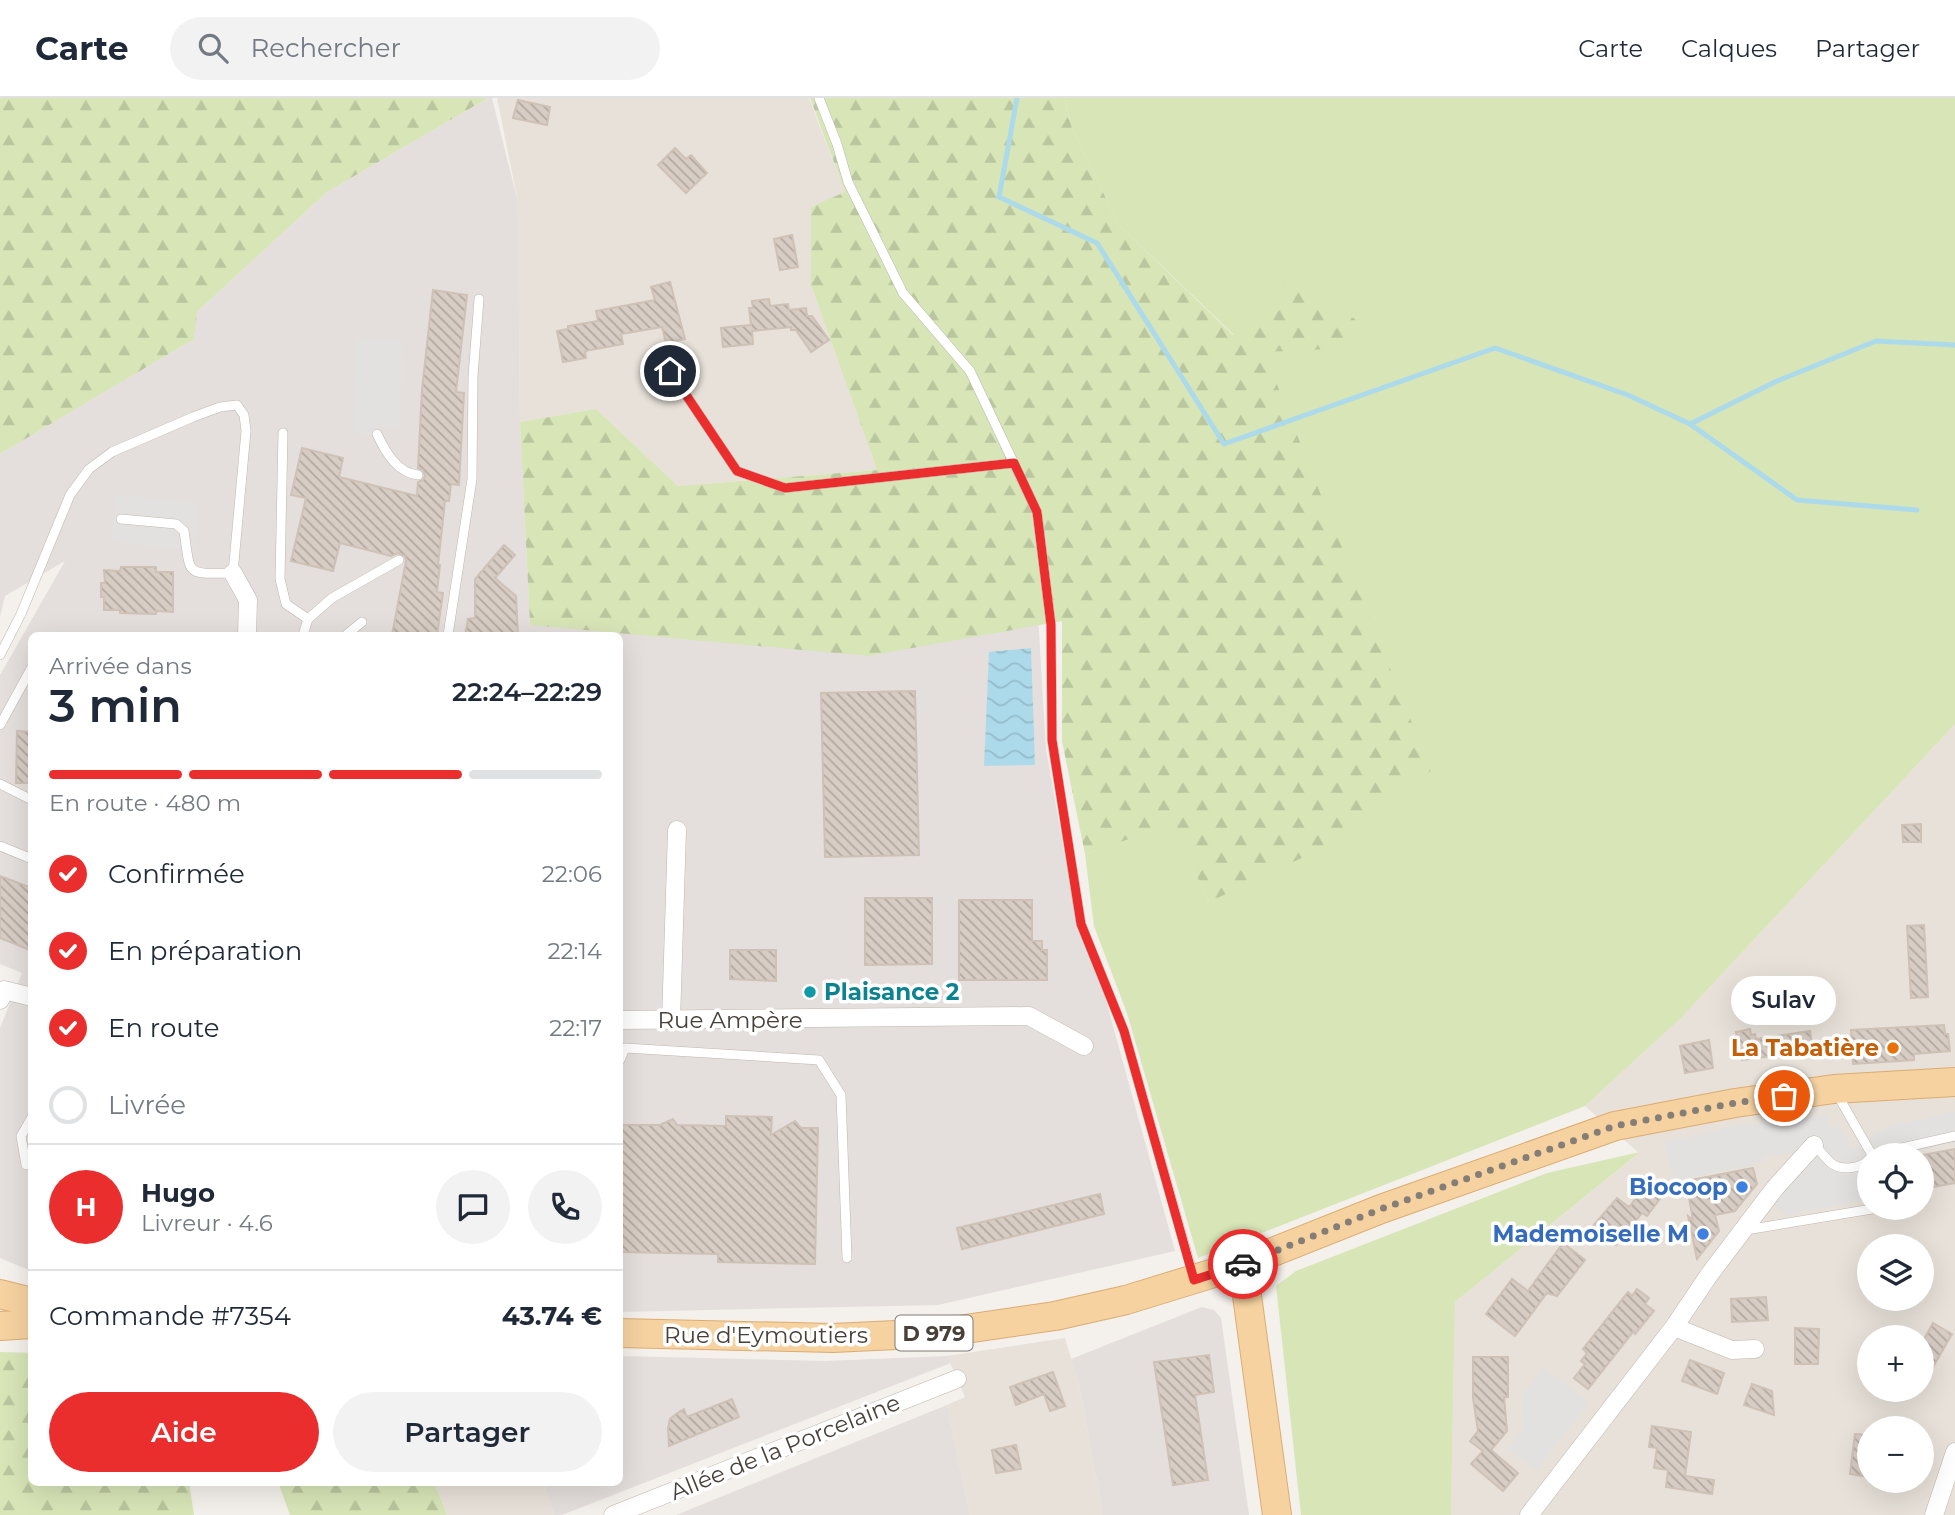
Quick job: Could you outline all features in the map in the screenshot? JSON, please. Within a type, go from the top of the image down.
[{"type":"main road","name":"D 979","points":[[1240,1265],[1381,1209],[1615,1126],[1735,1103],[1834,1089],[1945,1083]]},
{"type":"main road","name":"Rue d'Eymoutiers","points":[[623,1333],[833,1338],[938,1333],[1055,1316],[1126,1300],[1240,1265]]},
{"type":"main road","points":[[1240,1265],[1245,1281],[1277,1515]]},
{"type":"main road","points":[[0,1294],[28,1301]]},
{"type":"main road","points":[[0,1326],[28,1324]]},
{"type":"street","points":[[233,573],[248,600],[247,632]]},
{"type":"street","points":[[671,1021],[677,830]]},
{"type":"street","points":[[1,992],[28,996]]},
{"type":"street","name":"Rue Ampère","points":[[623,1020],[1029,1016],[1084,1046]]},
{"type":"street","points":[[1529,1515],[1674,1327],[1709,1275],[1775,1188],[1815,1145]]},
{"type":"street","points":[[1674,1327],[1732,1350],[1755,1349]]},
{"type":"street","name":"Allée de la Porcelaine","points":[[614,1515],[957,1379]]},
{"type":"street","points":[[1934,1515],[1955,1451]]},
{"type":"lane","points":[[819,98],[848,182],[903,293],[970,371],[1037,512],[1051,625],[1052,740],[1081,924],[1124,1031],[1194,1280]]},
{"type":"lane","points":[[448,632],[471,480],[473,376],[479,299]]},
{"type":"lane","points":[[670,371],[737,471],[785,488],[1014,463]]},
{"type":"lane","points":[[0,654],[21,614],[70,495],[89,469],[112,452],[219,407],[237,405],[244,415],[246,431],[233,573],[203,573],[190,568],[184,531],[176,524],[121,519]]},
{"type":"lane","points":[[283,433],[280,579],[286,604],[308,619]]},
{"type":"lane","points":[[377,434],[392,459],[405,472],[418,475]]},
{"type":"lane","points":[[459,478],[471,480]]},
{"type":"lane","points":[[304,632],[308,619],[332,598],[399,561]]},
{"type":"lane","points":[[350,632],[362,622]]},
{"type":"lane","points":[[0,725],[28,674]]},
{"type":"lane","points":[[0,784],[28,798]]},
{"type":"lane","points":[[0,846],[28,857]]},
{"type":"lane","points":[[623,1045],[819,1060],[841,1095],[847,1258]]},
{"type":"lane","points":[[1834,1089],[1864,1143]]},
{"type":"lane","points":[[26,1165],[22,1136],[28,1125]]},
{"type":"lane","points":[[1926,1143],[1955,1136]]},
{"type":"lane","points":[[1815,1145],[1832,1164],[1841,1167],[1857,1166]]},
{"type":"lane","points":[[1744,1230],[1857,1211]]},
{"type":"shaded area","points":[[492,98],[518,202],[520,422],[530,625],[1038,615],[1046,749],[1078,931],[1105,997],[1175,1251],[938,1305],[623,1312],[623,632],[28,632],[28,1270],[0,1258],[0,1028],[22,973],[0,964],[0,675],[65,561],[5,596],[0,617],[0,454],[194,339],[196,313],[327,192]]},
{"type":"shaded area","points":[[497,98],[809,98],[845,192],[811,285],[877,470],[678,486],[596,409],[520,422],[518,202]]},
{"type":"shaded area","points":[[357,339],[402,340],[399,427],[376,426],[377,434],[353,433]]},
{"type":"shaded area","points":[[116,494],[199,504],[193,551],[111,541]]},
{"type":"shaded area","points":[[1955,724],[1955,1515],[1451,1515],[1455,1302],[1639,1153],[1585,1106],[1680,1019]]},
{"type":"shaded area","points":[[1955,1112],[1955,1143],[1934,1147],[1934,1143],[1862,1143],[1887,1126]]},
{"type":"shaded area","points":[[1827,1115],[1830,1128],[1840,1126],[1853,1149],[1857,1146],[1857,1201],[1786,1215],[1772,1204],[1813,1156],[1785,1153],[1763,1157],[1764,1162],[1674,1181],[1664,1142],[1734,1126]]},
{"type":"shaded area","points":[[1202,1307],[1214,1310],[1221,1318],[1249,1515],[1103,1515],[1079,1384],[1071,1359]]},
{"type":"shaded area","points":[[1065,1338],[1079,1384],[1103,1515],[970,1515],[947,1405],[965,1397],[947,1356]]},
{"type":"shaded area","points":[[623,1356],[825,1361],[947,1356],[951,1363],[562,1515],[554,1515],[544,1486],[623,1486]]},
{"type":"shaded area","points":[[1543,1367],[1589,1403],[1536,1470],[1508,1449],[1523,1428],[1522,1396]]},
{"type":"shaded area","points":[[947,1405],[970,1515],[676,1515]]},
{"type":"shaded area","points":[[436,1486],[544,1486],[554,1515],[447,1515]]},
{"type":"green space","points":[[0,98],[488,98],[327,192],[197,312],[194,339],[0,454]]},
{"type":"green space","points":[[810,98],[1065,98],[1072,129],[1119,225],[1233,335],[1284,285],[1355,319],[1353,348],[1264,352],[1431,771],[1312,853],[1209,902],[1173,824],[1085,854],[1062,741],[1062,621],[868,656],[530,625],[520,422],[596,409],[678,486],[877,470],[811,285],[811,207],[845,192]]},
{"type":"green space","points":[[1065,98],[1955,98],[1955,724],[1680,1019],[1585,1106],[1198,1258],[1127,1013],[1094,926],[1085,854],[1173,823],[1209,902],[1234,335],[1119,225],[1072,129]]},
{"type":"green space","points":[[1640,1152],[1455,1302],[1451,1515],[1301,1515],[1276,1286],[1296,1271],[1547,1173]]},
{"type":"green space","points":[[0,1352],[28,1353],[28,1486],[190,1486],[194,1515],[0,1515]]},
{"type":"green space","points":[[279,1486],[436,1486],[447,1515],[290,1515]]},
{"type":"water","points":[[1031,648],[1035,765],[984,766],[989,652]]},
{"type":"building","points":[[518,100],[550,107],[547,125],[513,118]]},
{"type":"building","points":[[675,148],[686,159],[691,155],[707,173],[686,193],[658,165]]},
{"type":"building","points":[[792,235],[798,267],[780,270],[774,239]]},
{"type":"building","points":[[670,282],[685,339],[666,343],[662,327],[621,334],[623,344],[585,351],[586,358],[563,362],[557,331],[568,329],[568,326],[598,321],[596,311],[655,300],[651,287]]},
{"type":"building","points":[[433,290],[467,295],[456,392],[464,393],[459,485],[451,484],[449,501],[445,501],[437,592],[443,593],[437,632],[393,632],[405,556],[398,553],[391,556],[340,543],[333,571],[291,561],[306,498],[291,495],[302,448],[343,458],[339,477],[417,496],[418,482],[425,476],[423,470],[418,468],[422,390]]},
{"type":"building","points":[[769,299],[770,306],[788,304],[789,310],[806,308],[807,316],[812,316],[829,340],[811,352],[791,327],[752,331],[753,344],[723,347],[721,328],[751,325],[749,308],[753,308],[752,301]]},
{"type":"building","points":[[504,545],[515,555],[495,578],[516,596],[518,632],[466,632],[468,619],[475,618],[475,579]]},
{"type":"building","points":[[121,567],[156,567],[156,572],[173,572],[173,612],[120,613],[120,610],[104,610],[101,583],[105,583],[104,570],[120,571]]},
{"type":"building","points":[[915,691],[919,855],[825,857],[821,693]]},
{"type":"building","points":[[17,731],[28,732],[28,783],[16,783]]},
{"type":"building","points":[[1921,824],[1921,842],[1903,842],[1902,825]]},
{"type":"building","points":[[0,876],[28,886],[28,949],[0,938]]},
{"type":"building","points":[[865,898],[932,898],[932,964],[865,965]]},
{"type":"building","points":[[959,900],[1032,900],[1032,941],[1042,941],[1042,950],[1047,950],[1047,980],[959,980]]},
{"type":"building","points":[[1924,925],[1928,997],[1911,998],[1907,926]]},
{"type":"building","points":[[730,950],[776,950],[776,981],[730,979]]},
{"type":"building","points":[[1944,1025],[1950,1051],[1914,1054],[1914,1060],[1853,1064],[1851,1030]]},
{"type":"building","points":[[1750,1029],[1751,1035],[1755,1034],[1756,1039],[1810,1031],[1813,1051],[1742,1060],[1736,1032]]},
{"type":"building","points":[[1709,1040],[1713,1068],[1685,1073],[1680,1046]]},
{"type":"building","points":[[726,1116],[772,1117],[771,1135],[795,1121],[801,1128],[818,1128],[815,1264],[718,1262],[718,1254],[623,1252],[623,1125],[660,1125],[673,1119],[677,1125],[726,1126]]},
{"type":"building","points":[[1955,1149],[1955,1183],[1934,1187],[1934,1153]]},
{"type":"building","points":[[1753,1168],[1757,1184],[1735,1211],[1715,1215],[1719,1231],[1697,1259],[1688,1216],[1693,1220],[1686,1181]]},
{"type":"building","points":[[1648,1183],[1663,1195],[1647,1216],[1642,1213],[1616,1245],[1593,1226],[1617,1198],[1629,1207]]},
{"type":"building","points":[[1100,1194],[1104,1214],[962,1249],[957,1228]]},
{"type":"building","points":[[1563,1243],[1585,1260],[1557,1296],[1547,1293],[1515,1336],[1486,1314],[1512,1279],[1528,1291]]},
{"type":"building","points":[[1637,1289],[1649,1298],[1645,1304],[1654,1311],[1635,1334],[1633,1332],[1588,1389],[1574,1378],[1585,1364],[1581,1361],[1587,1353],[1583,1349],[1628,1292],[1632,1296]]},
{"type":"building","points":[[1766,1297],[1768,1320],[1732,1322],[1731,1299]]},
{"type":"building","points":[[1933,1323],[1952,1334],[1934,1365],[1934,1325]]},
{"type":"building","points":[[1795,1328],[1819,1329],[1818,1364],[1795,1364]]},
{"type":"building","points":[[1209,1355],[1214,1392],[1195,1395],[1208,1480],[1173,1485],[1154,1362]]},
{"type":"building","points":[[1473,1357],[1508,1357],[1508,1397],[1504,1397],[1507,1431],[1491,1450],[1518,1473],[1503,1491],[1471,1464],[1483,1451],[1470,1441],[1478,1431],[1473,1398]]},
{"type":"building","points":[[1690,1360],[1724,1373],[1717,1394],[1682,1381]]},
{"type":"building","points":[[1053,1372],[1065,1406],[1050,1411],[1044,1394],[1016,1405],[1010,1387]]},
{"type":"building","points":[[1752,1384],[1772,1391],[1774,1415],[1744,1405]]},
{"type":"building","points":[[732,1399],[739,1417],[669,1446],[668,1428],[670,1419],[676,1414],[684,1409],[687,1417]]},
{"type":"building","points":[[1652,1426],[1691,1432],[1685,1476],[1714,1480],[1712,1494],[1666,1487],[1668,1470],[1654,1468],[1657,1448],[1649,1447]]},
{"type":"building","points":[[1855,1434],[1857,1434],[1857,1475],[1850,1474]]},
{"type":"building","points":[[1016,1445],[1021,1469],[996,1473],[992,1450]]},
{"type":"waterway","points":[[1017,98],[999,197],[1097,243],[1224,444],[1495,348],[1628,395],[1690,424],[1777,381],[1876,341],[1955,345]]},
{"type":"waterway","points":[[1690,424],[1797,500],[1917,510]]},
{"type":"way so far","points":[[1243,1264],[1381,1209],[1615,1126],[1642,1119],[1784,1096]]},
{"type":"place","name":"Plaisance 2","points":[[810,992]]},
{"type":"place","name":"La Tabatière","points":[[1893,1048]]},
{"type":"place","name":"Sulav","points":[[1784,1096]]},
{"type":"place","name":"Biocoop","points":[[1742,1187]]},
{"type":"place","name":"Mademoiselle M","points":[[1703,1234]]},
{"type":"route","points":[[670,371],[737,471],[785,488],[1014,463],[1037,512],[1051,625],[1052,740],[1081,924],[1124,1031],[1194,1280],[1243,1264]]}]
